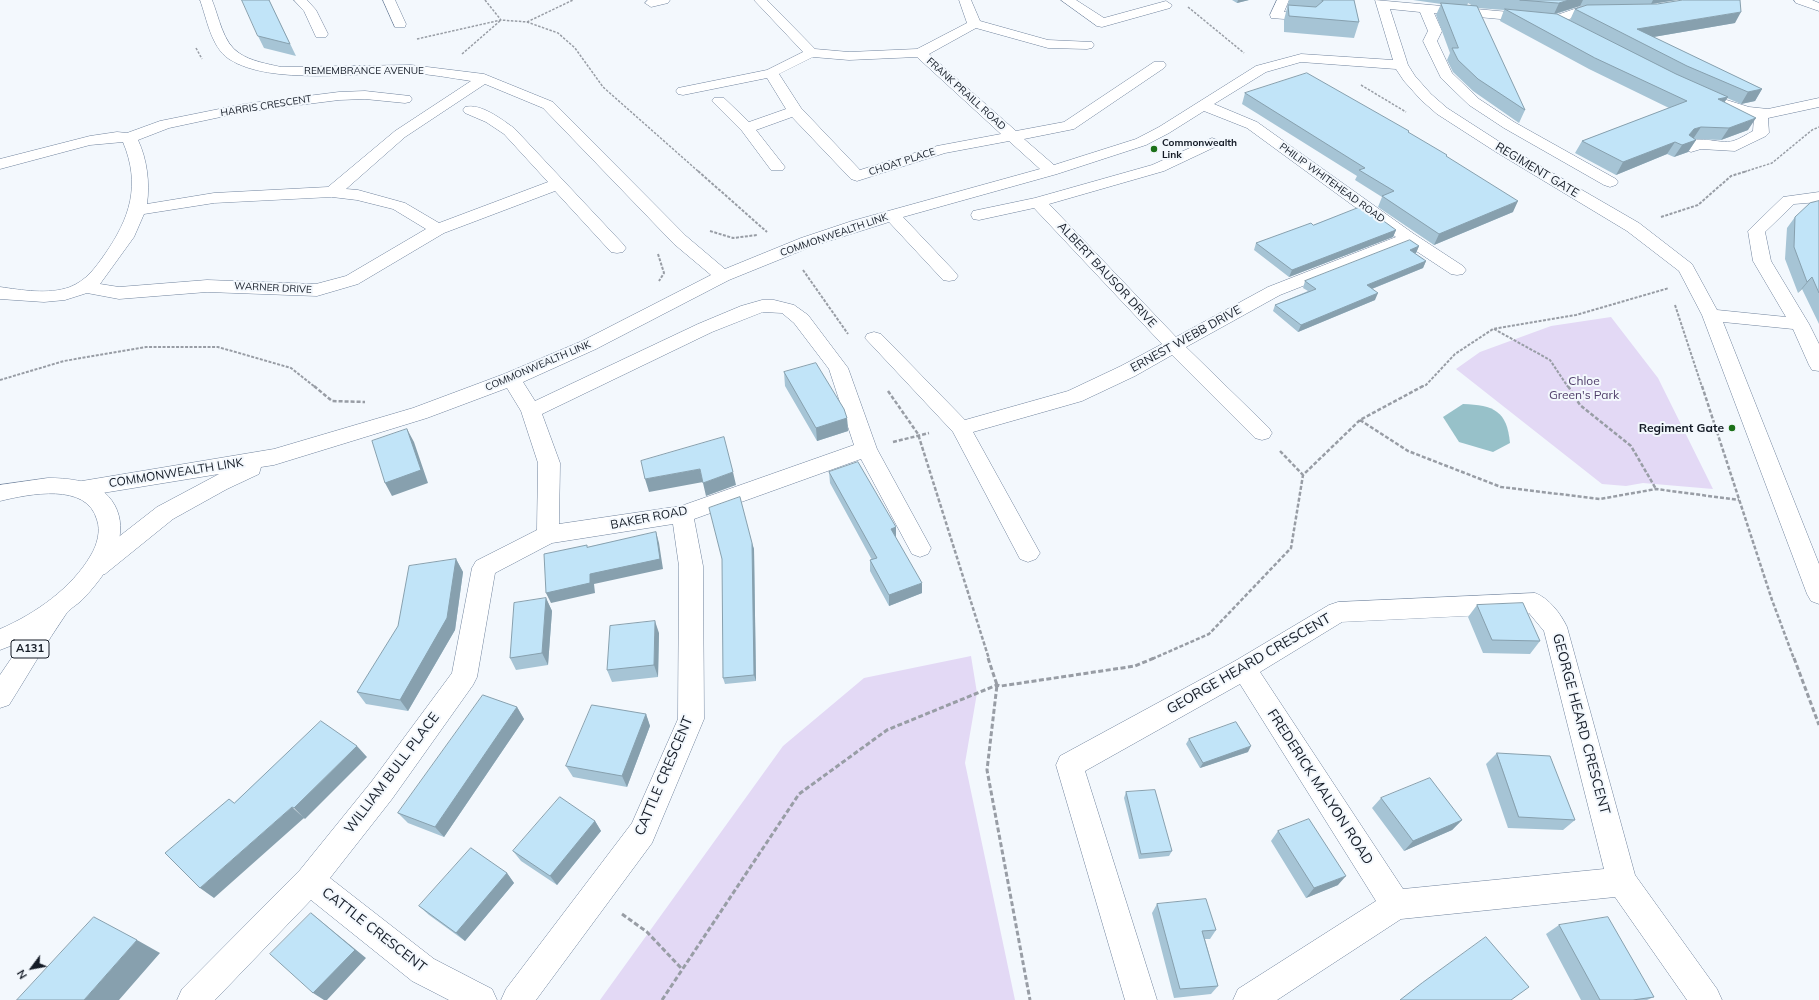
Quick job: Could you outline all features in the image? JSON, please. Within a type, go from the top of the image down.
[{"type":"main road","name":"REMEMBRANCE AVENUE","points":[[206,0],[222,43],[234,56],[256,65],[281,71],[411,69],[484,78],[548,105],[680,240],[723,276]]},
{"type":"main road","points":[[300,0],[310,10],[321,34]]},
{"type":"main road","points":[[389,0],[400,24]]},
{"type":"main road","points":[[651,3],[664,0]]},
{"type":"main road","points":[[760,0],[810,53]]},
{"type":"main road","points":[[965,0],[974,24]]},
{"type":"main road","points":[[1067,0],[1102,23],[1166,5]]},
{"type":"main road","points":[[1282,0],[1276,15],[1311,17]]},
{"type":"main road","points":[[1800,0],[1819,7]]},
{"type":"main road","points":[[1382,3],[1426,10],[1555,20],[1570,27]]},
{"type":"main road","name":"REGIMENT GATE","points":[[1382,3],[1401,65],[1409,78],[1426,97],[1442,110],[1555,182],[1633,227],[1686,268],[1711,314],[1819,594]]},
{"type":"main road","points":[[1568,4],[1580,11]]},
{"type":"main road","points":[[1426,10],[1435,31],[1430,41],[1446,74],[1474,102],[1509,125],[1610,182]]},
{"type":"main road","points":[[1555,20],[1580,11],[1612,11]]},
{"type":"main road","points":[[683,91],[771,73],[810,53],[849,56],[920,53],[974,24],[1048,44],[1087,45]]},
{"type":"main road","name":"FRANK PRAILL ROAD","points":[[920,53],[1051,171]]},
{"type":"main road","name":"COMMONWEALTH LINK","points":[[78,488],[274,457],[420,413],[512,379],[589,345],[723,276],[807,242],[892,215],[1051,171],[1141,142],[1164,130],[1203,104],[1261,69],[1301,58],[1401,65]]},
{"type":"main road","name":"FRANK PRAILL ROAD","points":[[1011,135],[1069,126],[1159,65]]},
{"type":"main road","name":"CHOAT PLACE","points":[[771,73],[795,111],[857,176],[942,149],[1011,135]]},
{"type":"main road","points":[[332,192],[400,134],[484,78]]},
{"type":"main road","name":"HARRIS CRESCENT","points":[[0,164],[90,140],[116,136],[129,138],[165,124],[244,108],[311,98],[365,95],[405,99]]},
{"type":"main road","points":[[1704,95],[1740,111],[1761,115],[1772,115],[1819,102]]},
{"type":"main road","points":[[719,101],[747,128],[777,167]]},
{"type":"main road","name":"PHILIP WHITEHEAD ROAD","points":[[1203,104],[1252,125],[1408,238],[1457,270]]},
{"type":"main road","points":[[470,110],[491,119],[509,132],[617,248]]},
{"type":"main road","points":[[747,128],[795,111]]},
{"type":"main road","points":[[1691,147],[1700,144],[1735,146],[1761,133],[1761,115]]},
{"type":"main road","points":[[0,293],[37,298],[62,295],[86,287],[96,280],[125,239],[139,210],[142,186],[133,145],[129,138]]},
{"type":"main road","points":[[979,215],[1038,202],[1158,168],[1212,143]]},
{"type":"main road","points":[[1555,182],[1589,170]]},
{"type":"main road","name":"WARNER DRIVE","points":[[86,287],[119,293],[207,286],[317,290],[352,280],[438,229],[558,184]]},
{"type":"main road","points":[[139,210],[221,198],[332,192],[358,195],[399,206],[438,229]]},
{"type":"main road","points":[[1819,197],[1789,200],[1756,231],[1762,261],[1800,324],[1819,364]]},
{"type":"main road","name":"ALBERT BAUSOR DRIVE","points":[[1038,202],[1174,346],[1262,433]]},
{"type":"main road","points":[[892,215],[949,276]]},
{"type":"main road","name":"ERNEST WEBB DRIVE","points":[[961,428],[1075,396],[1174,346],[1274,291],[1408,238]]},
{"type":"main road","points":[[531,411],[705,328],[748,310],[762,306],[774,306],[788,309],[801,319],[838,368],[866,449],[920,548]]},
{"type":"main road","points":[[1711,314],[1800,324]]},
{"type":"main road","points":[[874,338],[961,428],[1028,553]]},
{"type":"main road","points":[[512,379],[531,411],[549,463],[548,535]]},
{"type":"main road","name":"BAKER ROAD","points":[[548,535],[682,514],[866,449]]},
{"type":"main road","name":"COMMONWEALTH LINK","points":[[97,567],[165,513],[219,483],[274,457]]},
{"type":"main road","points":[[0,640],[38,620],[62,604],[82,585],[97,567],[106,549],[109,537],[109,517],[104,504],[93,495],[78,488],[60,485],[5,488]]},
{"type":"main road","name":"CATTLE CRESCENT","points":[[517,1000],[642,833],[691,719],[690,566],[682,514]]},
{"type":"main road","name":"WILLIAM BULL PLACE","points":[[193,1000],[310,880],[382,790],[464,677],[484,568],[548,535]]},
{"type":"main road","name":"GEORGE HEARD CRESCENT","points":[[1141,1000],[1070,765],[1244,670],[1338,612],[1535,603],[1555,627],[1622,882],[1706,1000]]},
{"type":"main road","name":"A131","points":[[0,697],[26,654],[62,604]]},
{"type":"main road","name":"FREDERICK MALYON ROAD","points":[[1244,670],[1396,904]]},
{"type":"main road","name":"CATTLE CRESCENT","points":[[310,880],[423,970],[481,1000]]},
{"type":"main road","points":[[1249,1000],[1396,904],[1622,882]]},
{"type":"path","points":[[485,0],[501,20]]},
{"type":"path","points":[[527,22],[572,0]]},
{"type":"path","points":[[1182,2],[1246,55]]},
{"type":"path","points":[[441,73],[501,20]]},
{"type":"path","points":[[416,40],[501,20],[527,22],[558,33],[575,48],[603,87],[767,232],[744,238],[729,238],[707,230],[656,250],[664,273],[659,281],[654,285]]},
{"type":"path","points":[[1343,60],[1346,76],[1408,113]]},
{"type":"path","points":[[1633,227],[1698,205],[1731,176],[1772,163],[1812,130],[1819,127]]},
{"type":"path","points":[[803,270],[852,340]]},
{"type":"path","points":[[1664,283],[1669,288],[1672,295]]},
{"type":"path","points":[[662,1000],[799,794],[887,730],[997,685],[1002,686],[1135,666],[1209,634],[1291,548],[1303,475],[1360,420],[1426,385],[1455,354],[1493,328],[1576,315],[1669,288]]},
{"type":"path","points":[[1674,302],[1772,600],[1819,725]]},
{"type":"path","points":[[1493,328],[1550,360],[1580,405],[1632,446],[1656,489]]},
{"type":"path","points":[[0,380],[64,361],[146,347],[218,347],[291,368],[332,400],[365,402],[372,400]]},
{"type":"path","points":[[887,390],[918,434],[997,685],[987,770],[1030,1000]]},
{"type":"path","points":[[1360,420],[1408,451],[1502,487],[1600,499],[1656,489],[1740,500]]},
{"type":"path","points":[[866,449],[918,434],[961,428]]},
{"type":"path","points":[[1262,433],[1303,475]]},
{"type":"path","points":[[596,895],[647,932],[682,969]]},
{"type":"green space","name":"Chloe Green's Park","points":[[1611,317],[1658,378],[1713,489],[1643,483],[1626,486],[1602,484],[1456,369],[1480,352],[1551,326]]},
{"type":"green space","points":[[971,656],[977,693],[965,763],[1015,1000],[600,1000],[783,746],[864,678]]},
{"type":"water","points":[[1463,404],[1483,406],[1491,408],[1497,412],[1506,424],[1510,443],[1493,452],[1459,442],[1443,417]]},
{"type":"building","points":[[242,0],[269,0],[290,44],[258,36]]},
{"type":"building","points":[[1322,0],[1354,0],[1359,22],[1289,16],[1288,5],[1316,7],[1323,1]]},
{"type":"building","points":[[1520,0],[1569,0],[1559,3]]},
{"type":"building","points":[[1683,0],[1740,0],[1741,12],[1637,29],[1762,89],[1748,92],[1687,66],[1575,9],[1587,5],[1657,4]]},
{"type":"building","points":[[1441,3],[1477,6],[1525,110],[1478,79],[1458,60],[1452,48],[1458,48]]},
{"type":"building","points":[[1505,9],[1557,14],[1676,74],[1728,97],[1718,99],[1756,118],[1729,128],[1701,127],[1694,129],[1689,135],[1696,140],[1682,145],[1675,142],[1623,162],[1582,141],[1687,101],[1595,58]]},
{"type":"building","points":[[1307,73],[1409,131],[1408,132],[1447,155],[1446,156],[1518,201],[1439,234],[1382,196],[1394,191],[1359,170],[1365,168],[1245,93]]},
{"type":"building","points":[[1819,201],[1819,293],[1812,277],[1807,282],[1794,247],[1795,217],[1810,203]]},
{"type":"building","points":[[1363,206],[1396,230],[1292,270],[1256,243],[1311,223],[1313,225]]},
{"type":"building","points":[[1410,240],[1419,246],[1410,250],[1426,261],[1367,285],[1378,293],[1301,325],[1275,305],[1316,289],[1305,281]]},
{"type":"building","points":[[816,363],[844,409],[847,418],[816,428],[784,372]]},
{"type":"building","points":[[407,429],[421,470],[385,483],[372,441]]},
{"type":"building","points":[[724,437],[733,472],[703,483],[700,469],[645,479],[641,461]]},
{"type":"building","points":[[858,462],[896,527],[891,529],[922,583],[889,595],[870,560],[877,558],[829,472]]},
{"type":"building","points":[[740,497],[752,543],[754,675],[723,678],[722,559],[709,508]]},
{"type":"building","points":[[656,532],[660,559],[590,574],[590,583],[546,593],[544,554],[587,545],[587,547]]},
{"type":"building","points":[[456,559],[447,618],[400,700],[357,692],[398,626],[409,566]]},
{"type":"building","points":[[546,598],[542,653],[510,658],[514,603]]},
{"type":"building","points":[[1523,603],[1540,641],[1492,640],[1477,605]]},
{"type":"building","points":[[655,621],[654,665],[607,670],[610,626]]},
{"type":"building","points":[[483,695],[517,707],[435,827],[398,813]]},
{"type":"building","points":[[592,705],[646,714],[622,776],[566,766]]},
{"type":"building","points":[[321,721],[357,746],[294,808],[292,807],[200,888],[165,853],[229,799],[234,803]]},
{"type":"building","points":[[1236,722],[1251,746],[1203,763],[1189,739]]},
{"type":"building","points":[[1497,753],[1550,756],[1575,820],[1519,817]]},
{"type":"building","points":[[1430,778],[1462,820],[1413,841],[1381,798]]},
{"type":"building","points":[[1155,790],[1172,851],[1141,854],[1126,792]]},
{"type":"building","points":[[560,797],[595,821],[550,876],[513,851]]},
{"type":"building","points":[[1309,819],[1346,876],[1314,888],[1278,831]]},
{"type":"building","points":[[471,848],[507,873],[456,933],[419,906]]},
{"type":"building","points":[[1206,899],[1216,930],[1202,931],[1218,986],[1180,989],[1157,904]]},
{"type":"building","points":[[311,913],[355,950],[313,993],[270,954]]},
{"type":"building","points":[[94,917],[137,940],[84,1000],[17,1000]]},
{"type":"building","points":[[1608,917],[1654,997],[1633,1000],[1600,1000],[1559,925]]},
{"type":"building","points":[[1486,937],[1529,987],[1511,1000],[1400,1000],[1422,983]]},
{"type":"place","name":"Commonwealth Link","points":[[1154,149]]},
{"type":"place","name":"Regiment Gate","points":[[1732,428]]}]
